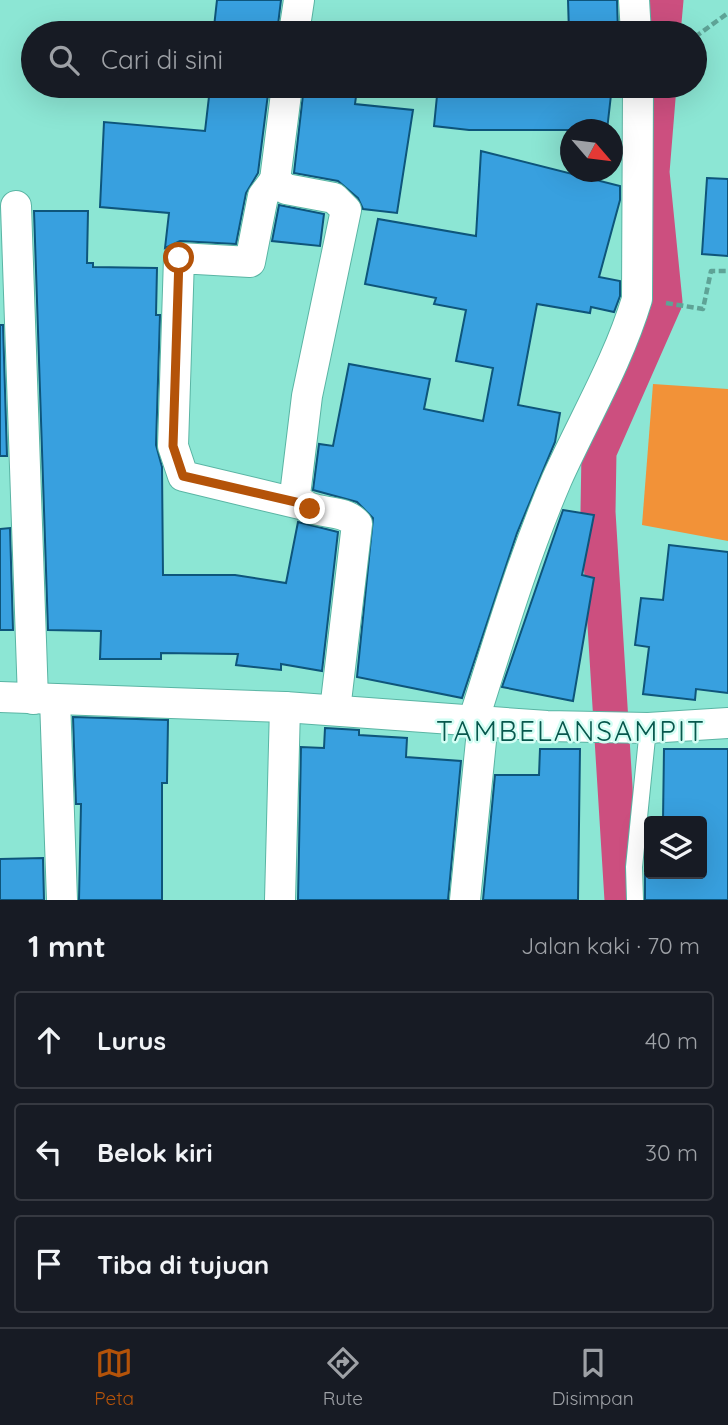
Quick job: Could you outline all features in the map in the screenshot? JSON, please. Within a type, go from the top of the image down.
[{"type":"street","points":[[296,21],[299,0]]},
{"type":"street","points":[[634,0],[635,21]]},
{"type":"street","points":[[285,98],[275,180],[263,196],[250,262],[179,258],[173,446],[183,476],[300,503],[310,509],[350,516],[357,524],[335,710]]},
{"type":"street","points":[[465,900],[478,721],[518,578],[557,480],[627,332],[637,299],[638,98]]},
{"type":"street","points":[[275,180],[286,189],[334,198],[346,210],[307,396],[295,495],[300,503]]},
{"type":"street","points":[[16,206],[44,699],[62,900]]},
{"type":"street","points":[[0,697],[285,707],[547,726],[648,728],[728,723]]},
{"type":"street","points":[[280,900],[285,707]]},
{"type":"lane","points":[[635,900],[634,867],[648,728]]},
{"type":"path","points":[[707,28],[728,13]]},
{"type":"path","points":[[703,309],[711,271],[728,271]]},
{"type":"shaded area","points":[[653,384],[728,389],[728,541],[642,525]]},
{"type":"building","points":[[217,0],[281,0],[278,21],[215,21]]},
{"type":"building","points":[[568,0],[617,0],[618,21],[569,21]]},
{"type":"building","points":[[209,98],[267,98],[258,173],[246,193],[236,244],[180,241],[165,248],[169,213],[100,207],[104,122],[205,131]]},
{"type":"building","points":[[303,98],[356,98],[355,104],[413,110],[397,213],[363,209],[358,198],[338,181],[294,173]]},
{"type":"building","points":[[437,98],[611,98],[608,119],[560,119],[560,130],[469,130],[434,126]]},
{"type":"building","points":[[481,151],[560,171],[560,182],[604,182],[620,186],[620,200],[599,277],[620,281],[620,296],[614,312],[591,307],[590,313],[537,304],[518,405],[560,413],[555,442],[517,533],[462,698],[357,677],[373,518],[357,502],[313,490],[319,444],[333,446],[349,364],[430,379],[424,409],[483,421],[493,368],[456,361],[466,310],[434,304],[436,298],[365,284],[378,219],[476,236]]},
{"type":"building","points":[[707,178],[728,179],[728,256],[702,254]]},
{"type":"building","points":[[279,205],[324,214],[320,246],[272,241]]},
{"type":"building","points":[[34,211],[88,211],[87,263],[93,263],[93,267],[157,268],[156,315],[160,315],[156,445],[162,467],[163,575],[235,575],[286,583],[298,522],[338,532],[322,671],[281,664],[281,670],[236,665],[238,654],[161,653],[161,659],[100,659],[101,631],[48,630]]},
{"type":"building","points":[[0,325],[3,325],[7,456],[0,456]]},
{"type":"building","points":[[563,510],[594,515],[582,575],[594,578],[573,701],[502,687]]},
{"type":"building","points":[[10,528],[13,630],[0,630],[0,529]]},
{"type":"building","points":[[669,545],[728,552],[728,693],[696,689],[695,700],[643,694],[649,647],[635,645],[641,598],[663,600]]},
{"type":"building","points":[[73,717],[168,720],[167,783],[162,783],[162,900],[79,900],[81,804],[76,804]]},
{"type":"building","points":[[325,728],[359,730],[359,735],[407,738],[406,757],[461,761],[448,900],[298,900],[301,747],[324,748]]},
{"type":"building","points":[[540,749],[580,749],[578,900],[483,900],[495,775],[539,775]]},
{"type":"building","points":[[664,749],[728,749],[728,900],[645,900],[645,879],[707,879],[707,816],[663,816]]},
{"type":"building","points":[[43,858],[44,900],[0,900],[0,859]]},
{"type":"waterway","points":[[664,21],[666,0]]},
{"type":"waterway","points":[[622,900],[598,512],[599,452],[665,302],[652,172],[658,98]]},
{"type":"district","name":"TAMBELANSAMPIT","points":[[571,730]]},
{"type":"route","points":[[179,258],[173,446],[183,476],[300,503],[310,509]]}]
